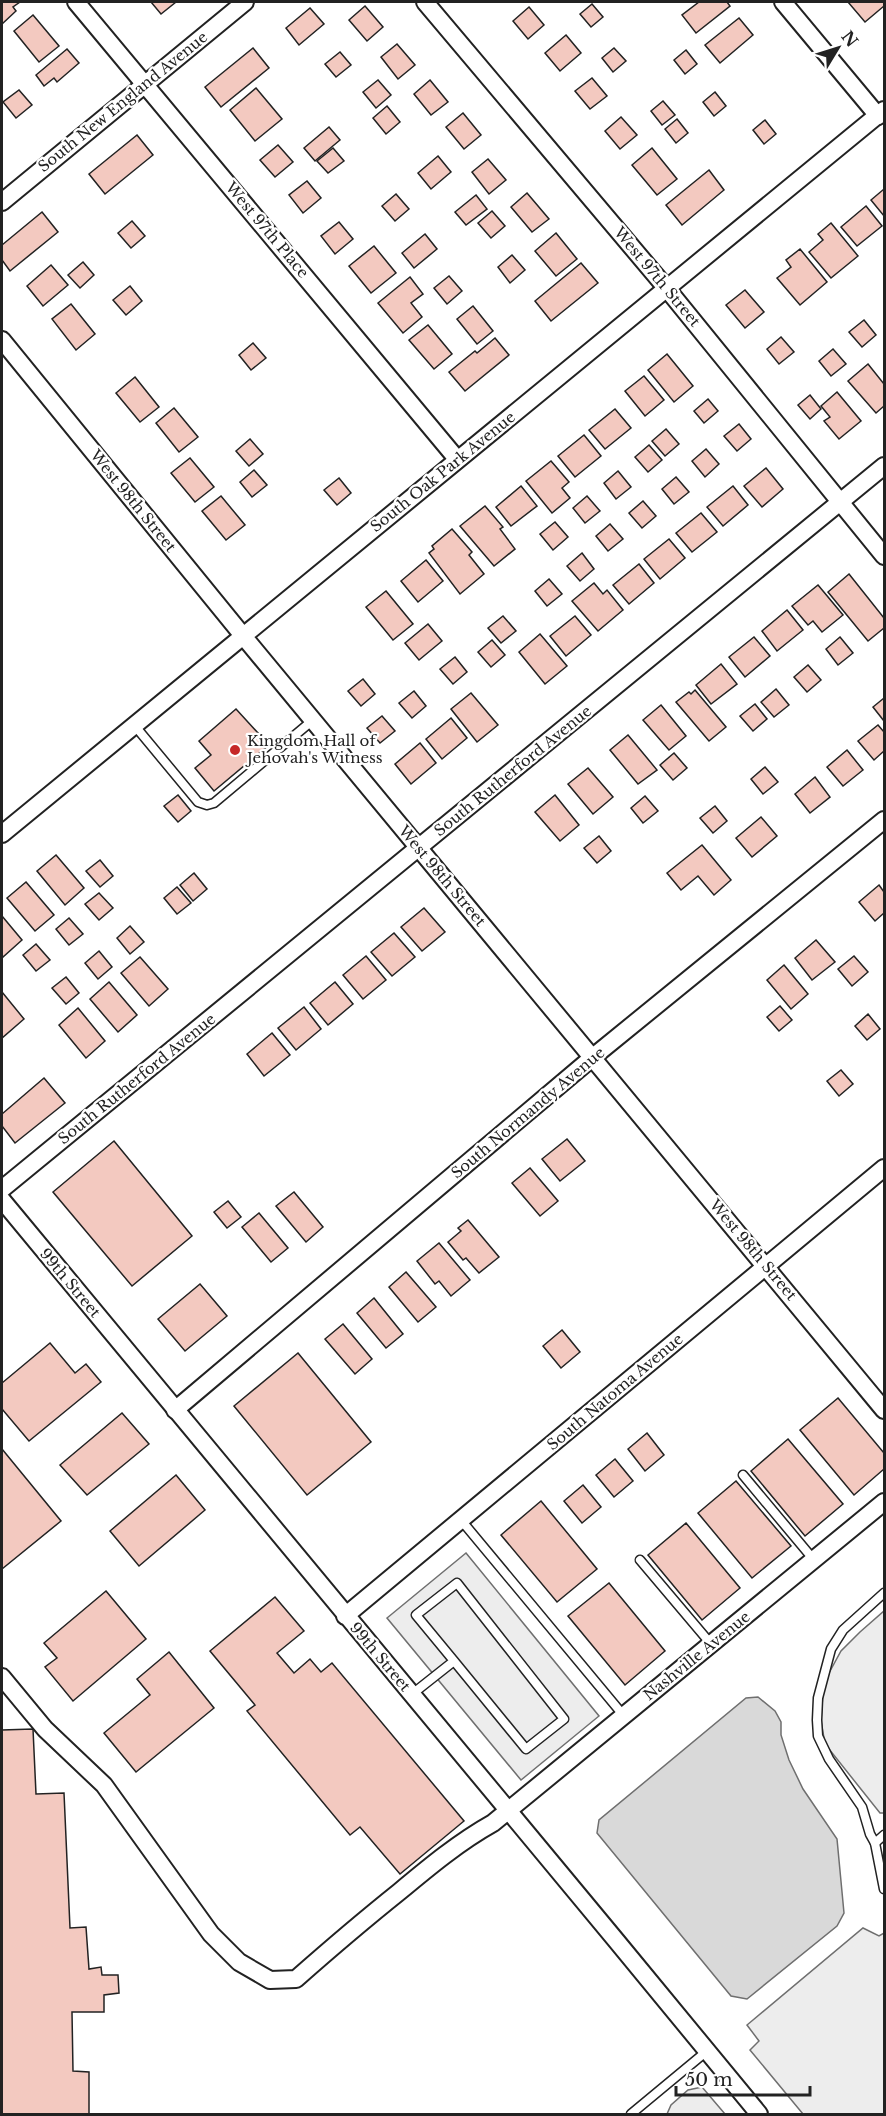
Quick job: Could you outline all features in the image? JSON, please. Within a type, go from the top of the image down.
[{"type":"street","name":"West 97th Place","points":[[76,2],[457,459]]},
{"type":"street","name":"South New England Avenue","points":[[2,202],[245,2]]},
{"type":"street","name":"West 97th Street","points":[[425,2],[668,290],[885,556]]},
{"type":"street","points":[[783,2],[881,113]]},
{"type":"street","name":"South Oak Park Avenue","points":[[2,834],[881,113]]},
{"type":"street","name":"West 98th Street","points":[[2,340],[244,637],[885,1410]]},
{"type":"street","name":"South Rutherford Avenue","points":[[2,1189],[885,466]]},
{"type":"street","name":"South Normandy Avenue","points":[[175,1410],[593,1058],[885,820]]},
{"type":"street","name":"South Natoma Avenue","points":[[345,1616],[885,1168]]},
{"type":"street","name":"99th Street","points":[[2,1200],[759,2115]]},
{"type":"street","name":"Nashville Avenue","points":[[2,1677],[45,1729],[104,1785],[211,1934],[239,1962],[270,1980],[296,1979],[420,1874],[509,1810],[885,1502]]},
{"type":"lane","points":[[135,726],[198,802],[207,805],[214,803],[314,720]]},
{"type":"lane","points":[[743,1475],[814,1560]]},
{"type":"lane","points":[[461,1520],[624,1716]]},
{"type":"lane","points":[[640,1560],[711,1644]]},
{"type":"lane","points":[[457,1583],[564,1719],[526,1749],[454,1661],[416,1615],[457,1583]]},
{"type":"lane","points":[[885,1593],[843,1630],[831,1649],[818,1698],[817,1720],[818,1736],[829,1759],[862,1807],[875,1843],[885,1889]]},
{"type":"lane","points":[[411,1695],[454,1661]]},
{"type":"lane","points":[[875,1843],[885,1835]]},
{"type":"lane","points":[[631,2115],[707,2051]]},
{"type":"shaded area","points":[[466,1553],[599,1716],[521,1780],[387,1618]]},
{"type":"shaded area","points":[[884,1611],[884,1813],[880,1813],[825,1744],[821,1721],[823,1692],[829,1673],[841,1651]]},
{"type":"shaded area","points":[[758,1697],[775,1711],[781,1722],[781,1735],[789,1760],[803,1789],[837,1839],[844,1913],[837,1926],[747,1999],[731,1996],[597,1833],[599,1820],[746,1698]]},
{"type":"shaded area","points":[[863,1928],[879,1936],[884,1933],[884,2114],[803,2114],[750,2050],[759,2041],[747,2025]]},
{"type":"shaded area","points":[[702,2087],[725,2114],[667,2114],[671,2105],[688,2090]]},
{"type":"building","points":[[2,2],[20,2],[13,7],[16,11],[2,24]]},
{"type":"building","points":[[151,2],[176,2],[161,14]]},
{"type":"building","points":[[699,2],[727,2],[730,6],[696,33],[682,15]]},
{"type":"building","points":[[848,2],[884,2],[884,6],[865,22]]},
{"type":"building","points":[[592,4],[603,17],[591,27],[580,14]]},
{"type":"building","points":[[365,6],[383,27],[367,41],[349,20]]},
{"type":"building","points":[[529,7],[544,25],[528,39],[513,21]]},
{"type":"building","points":[[310,8],[324,24],[299,45],[286,28]]},
{"type":"building","points":[[33,15],[59,46],[39,62],[14,31]]},
{"type":"building","points":[[739,18],[753,35],[720,63],[705,45]]},
{"type":"building","points":[[566,35],[581,53],[560,71],[545,53]]},
{"type":"building","points":[[397,44],[415,65],[398,79],[381,57]]},
{"type":"building","points":[[253,48],[269,68],[221,107],[205,87]]},
{"type":"building","points":[[614,48],[626,61],[613,72],[602,58]]},
{"type":"building","points":[[67,49],[79,63],[57,82],[54,78],[44,86],[36,75]]},
{"type":"building","points":[[686,50],[697,64],[685,74],[674,60]]},
{"type":"building","points":[[340,52],[351,65],[336,77],[325,64]]},
{"type":"building","points":[[592,78],[607,96],[590,109],[575,91]]},
{"type":"building","points":[[378,80],[391,95],[376,108],[363,92]]},
{"type":"building","points":[[430,80],[448,102],[431,115],[414,94]]},
{"type":"building","points":[[256,88],[282,119],[255,141],[230,110]]},
{"type":"building","points":[[19,90],[32,105],[16,118],[3,102]]},
{"type":"building","points":[[715,92],[726,106],[714,116],[703,102]]},
{"type":"building","points":[[663,101],[675,115],[662,125],[651,111]]},
{"type":"building","points":[[387,106],[400,122],[386,134],[373,118]]},
{"type":"building","points":[[463,113],[481,135],[464,149],[446,127]]},
{"type":"building","points":[[621,117],[637,135],[620,149],[605,131]]},
{"type":"building","points":[[677,119],[688,133],[676,143],[665,129]]},
{"type":"building","points":[[765,120],[776,134],[764,144],[753,130]]},
{"type":"building","points":[[329,127],[340,140],[315,161],[304,148]]},
{"type":"building","points":[[137,135],[153,155],[105,194],[89,174]]},
{"type":"building","points":[[278,145],[293,162],[275,177],[260,160]]},
{"type":"building","points":[[333,148],[344,161],[328,173],[317,161]]},
{"type":"building","points":[[652,148],[677,179],[657,195],[632,165]]},
{"type":"building","points":[[438,156],[451,172],[431,189],[418,173]]},
{"type":"building","points":[[488,159],[506,180],[489,194],[472,172]]},
{"type":"building","points":[[709,170],[724,190],[682,225],[666,205]]},
{"type":"building","points":[[307,181],[321,198],[303,213],[289,195]]},
{"type":"building","points":[[884,189],[884,216],[871,200]]},
{"type":"building","points":[[527,193],[549,219],[532,232],[511,207]]},
{"type":"building","points":[[396,194],[409,209],[395,221],[382,206]]},
{"type":"building","points":[[476,195],[487,209],[466,225],[455,212]]},
{"type":"building","points":[[866,206],[882,226],[857,246],[841,227]]},
{"type":"building","points":[[492,211],[505,226],[491,238],[478,223]]},
{"type":"building","points":[[42,212],[58,232],[10,271],[2,260],[2,245]]},
{"type":"building","points":[[132,221],[145,236],[131,248],[118,233]]},
{"type":"building","points":[[339,222],[353,239],[335,254],[321,236]]},
{"type":"building","points":[[831,223],[858,256],[831,278],[809,252],[823,240],[818,234]]},
{"type":"building","points":[[556,233],[577,259],[556,276],[535,251]]},
{"type":"building","points":[[425,234],[437,249],[414,268],[402,253]]},
{"type":"building","points":[[374,246],[396,273],[371,293],[349,266]]},
{"type":"building","points":[[800,249],[827,282],[800,305],[777,278],[791,267],[786,260]]},
{"type":"building","points":[[512,255],[525,270],[510,283],[498,267]]},
{"type":"building","points":[[83,262],[94,275],[80,288],[68,275]]},
{"type":"building","points":[[581,263],[598,283],[551,321],[535,301]]},
{"type":"building","points":[[51,265],[68,285],[43,306],[27,286]]},
{"type":"building","points":[[449,276],[462,291],[447,304],[434,288]]},
{"type":"building","points":[[410,277],[423,294],[411,303],[422,317],[403,333],[378,303]]},
{"type":"building","points":[[130,286],[142,301],[126,315],[113,300]]},
{"type":"building","points":[[745,290],[764,312],[745,328],[726,305]]},
{"type":"building","points":[[71,304],[95,334],[76,350],[52,319]]},
{"type":"building","points":[[473,306],[493,331],[477,344],[457,319]]},
{"type":"building","points":[[864,320],[876,335],[862,347],[849,332]]},
{"type":"building","points":[[428,325],[452,354],[434,369],[409,340]]},
{"type":"building","points":[[781,337],[794,352],[779,364],[767,349]]},
{"type":"building","points":[[495,338],[509,355],[465,391],[449,372]]},
{"type":"building","points":[[253,343],[266,358],[251,370],[239,355]]},
{"type":"building","points":[[833,349],[846,364],[831,376],[819,361]]},
{"type":"building","points":[[667,354],[693,386],[674,402],[648,370]]},
{"type":"building","points":[[868,364],[884,384],[884,406],[876,413],[848,381]]},
{"type":"building","points":[[644,376],[664,400],[645,416],[625,391]]},
{"type":"building","points":[[135,377],[159,407],[140,422],[116,393]]},
{"type":"building","points":[[837,392],[861,421],[839,439],[824,421],[830,417],[821,406]]},
{"type":"building","points":[[810,395],[821,409],[810,419],[798,405]]},
{"type":"building","points":[[708,399],[718,411],[704,423],[694,411]]},
{"type":"building","points":[[174,408],[198,437],[179,452],[156,423]]},
{"type":"building","points":[[615,409],[631,428],[605,449],[589,430]]},
{"type":"building","points":[[739,424],[751,439],[737,451],[724,436]]},
{"type":"building","points":[[666,429],[679,444],[665,456],[652,441]]},
{"type":"building","points":[[584,435],[601,456],[575,477],[558,456]]},
{"type":"building","points":[[250,439],[263,454],[249,466],[236,451]]},
{"type":"building","points":[[649,445],[662,460],[648,472],[635,457]]},
{"type":"building","points":[[706,449],[719,464],[705,477],[692,461]]},
{"type":"building","points":[[190,458],[214,487],[195,502],[171,473]]},
{"type":"building","points":[[551,461],[569,482],[562,488],[570,498],[552,513],[526,481]]},
{"type":"building","points":[[766,468],[783,489],[762,507],[744,486]]},
{"type":"building","points":[[254,470],[267,485],[252,497],[240,482]]},
{"type":"building","points":[[618,471],[631,487],[616,499],[604,483]]},
{"type":"building","points":[[676,477],[689,492],[674,504],[662,489]]},
{"type":"building","points":[[339,478],[351,493],[337,505],[324,490]]},
{"type":"building","points":[[521,486],[537,506],[511,526],[496,507]]},
{"type":"building","points":[[733,486],[748,505],[723,526],[707,507]]},
{"type":"building","points":[[221,496],[245,525],[226,540],[202,511]]},
{"type":"building","points":[[587,496],[600,511],[585,523],[573,508]]},
{"type":"building","points":[[643,501],[656,516],[642,528],[629,513]]},
{"type":"building","points":[[485,506],[503,527],[500,529],[515,549],[494,566],[460,526]]},
{"type":"building","points":[[701,513],[717,532],[692,552],[676,533]]},
{"type":"building","points":[[555,522],[568,537],[553,550],[540,534]]},
{"type":"building","points":[[610,524],[623,539],[608,551],[596,536]]},
{"type":"building","points":[[452,529],[472,552],[469,555],[484,574],[460,594],[429,553],[434,549],[432,546]]},
{"type":"building","points":[[669,539],[685,558],[660,579],[644,559]]},
{"type":"building","points":[[582,553],[594,569],[580,581],[567,566]]},
{"type":"building","points":[[426,560],[443,581],[418,602],[401,581]]},
{"type":"building","points":[[639,564],[654,583],[629,604],[613,585]]},
{"type":"building","points":[[849,574],[884,618],[884,628],[868,641],[828,592]]},
{"type":"building","points":[[549,579],[562,594],[547,606],[535,591]]},
{"type":"building","points":[[594,583],[603,594],[607,590],[623,610],[598,631],[572,601]]},
{"type":"building","points":[[818,585],[843,615],[822,632],[813,621],[808,625],[792,606]]},
{"type":"building","points":[[386,591],[413,624],[393,640],[366,607]]},
{"type":"building","points":[[787,610],[803,630],[777,651],[762,631]]},
{"type":"building","points":[[503,616],[516,631],[501,643],[488,628]]},
{"type":"building","points":[[575,616],[591,635],[566,656],[550,636]]},
{"type":"building","points":[[428,624],[442,641],[419,660],[405,643]]},
{"type":"building","points":[[540,634],[567,666],[545,684],[519,652]]},
{"type":"building","points":[[754,637],[770,656],[745,677],[729,657]]},
{"type":"building","points":[[840,637],[853,653],[838,665],[826,649]]},
{"type":"building","points":[[492,640],[505,655],[491,667],[478,652]]},
{"type":"building","points":[[455,657],[467,672],[453,684],[440,669]]},
{"type":"building","points":[[721,664],[737,684],[711,704],[696,685]]},
{"type":"building","points":[[808,665],[821,680],[807,692],[794,677]]},
{"type":"building","points":[[363,679],[375,694],[361,706],[348,691]]},
{"type":"building","points":[[776,689],[789,705],[774,717],[761,702]]},
{"type":"building","points":[[695,690],[726,727],[709,741],[676,702]]},
{"type":"building","points":[[414,691],[426,706],[412,718],[399,703]]},
{"type":"building","points":[[471,693],[498,725],[477,742],[451,709]]},
{"type":"building","points":[[884,698],[884,721],[873,707]]},
{"type":"building","points":[[755,704],[767,719],[753,731],[740,716]]},
{"type":"building","points":[[661,705],[686,736],[669,750],[643,720]]},
{"type":"building","name":"Kingdom Hall of Jehovah's Witness","points":[[236,709],[269,745],[214,791],[195,768],[211,755],[199,741]]},
{"type":"building","points":[[382,716],[395,731],[380,743],[367,728]]},
{"type":"building","points":[[451,718],[467,738],[442,759],[426,739]]},
{"type":"building","points":[[878,725],[884,732],[884,751],[874,760],[858,741]]},
{"type":"building","points":[[628,735],[657,770],[638,784],[610,750]]},
{"type":"building","points":[[420,743],[436,763],[411,784],[395,764]]},
{"type":"building","points":[[847,750],[863,770],[843,786],[827,767]]},
{"type":"building","points":[[674,753],[687,768],[673,780],[660,765]]},
{"type":"building","points":[[765,767],[778,782],[763,794],[751,779]]},
{"type":"building","points":[[588,768],[613,797],[593,814],[568,784]]},
{"type":"building","points":[[815,777],[830,797],[810,813],[795,794]]},
{"type":"building","points":[[178,795],[191,811],[178,822],[164,806]]},
{"type":"building","points":[[555,795],[579,825],[560,841],[535,812]]},
{"type":"building","points":[[645,796],[658,811],[643,823],[631,808]]},
{"type":"building","points":[[715,806],[727,821],[713,833],[700,818]]},
{"type":"building","points":[[761,817],[777,836],[752,857],[736,838]]},
{"type":"building","points":[[599,836],[611,851],[597,863],[584,848]]},
{"type":"building","points":[[702,845],[731,880],[714,895],[698,876],[681,890],[667,873]]},
{"type":"building","points":[[56,855],[84,888],[65,905],[37,871]]},
{"type":"building","points":[[100,860],[113,876],[100,887],[86,871]]},
{"type":"building","points":[[194,873],[207,889],[193,901],[180,885]]},
{"type":"building","points":[[26,882],[54,915],[35,931],[7,898]]},
{"type":"building","points":[[879,885],[884,892],[884,913],[875,921],[859,902]]},
{"type":"building","points":[[177,887],[191,903],[177,914],[164,898]]},
{"type":"building","points":[[99,893],[113,908],[99,920],[85,904]]},
{"type":"building","points":[[424,908],[445,932],[422,951],[401,927]]},
{"type":"building","points":[[2,916],[22,940],[3,957],[2,955]]},
{"type":"building","points":[[69,918],[83,934],[69,945],[56,929]]},
{"type":"building","points":[[130,926],[144,942],[130,954],[117,938]]},
{"type":"building","points":[[394,933],[415,957],[392,976],[371,952]]},
{"type":"building","points":[[816,940],[835,962],[812,980],[795,958]]},
{"type":"building","points":[[36,944],[50,960],[36,971],[23,955]]},
{"type":"building","points":[[99,951],[112,967],[98,979],[85,963]]},
{"type":"building","points":[[366,956],[386,980],[363,999],[343,975]]},
{"type":"building","points":[[854,956],[868,972],[852,986],[838,969]]},
{"type":"building","points":[[140,957],[168,989],[149,1006],[121,973]]},
{"type":"building","points":[[784,965],[808,994],[791,1009],[767,980]]},
{"type":"building","points":[[66,977],[79,993],[66,1004],[52,988]]},
{"type":"building","points":[[109,982],[137,1015],[118,1032],[90,999]]},
{"type":"building","points":[[335,982],[353,1004],[328,1025],[310,1003]]},
{"type":"building","points":[[2,992],[24,1019],[2,1038]]},
{"type":"building","points":[[780,1006],[792,1020],[779,1031],[767,1017]]},
{"type":"building","points":[[304,1007],[321,1029],[296,1050],[278,1028]]},
{"type":"building","points":[[78,1008],[105,1041],[86,1058],[59,1025]]},
{"type":"building","points":[[868,1014],[880,1029],[867,1040],[855,1026]]},
{"type":"building","points":[[272,1033],[290,1055],[264,1076],[247,1054]]},
{"type":"building","points":[[841,1070],[853,1084],[839,1096],[827,1081]]},
{"type":"building","points":[[44,1078],[65,1103],[15,1143],[2,1126],[2,1114]]},
{"type":"building","points":[[567,1139],[585,1161],[560,1181],[542,1159]]},
{"type":"building","points":[[114,1141],[192,1236],[132,1286],[53,1192]]},
{"type":"building","points":[[530,1168],[558,1201],[540,1216],[512,1183]]},
{"type":"building","points":[[294,1192],[323,1227],[306,1242],[276,1206]]},
{"type":"building","points":[[228,1201],[241,1217],[227,1228],[214,1212]]},
{"type":"building","points":[[259,1213],[288,1248],[271,1262],[242,1227]]},
{"type":"building","points":[[468,1220],[499,1257],[479,1273],[466,1258],[463,1260],[448,1242],[461,1231],[458,1228]]},
{"type":"building","points":[[439,1243],[470,1280],[451,1296],[439,1281],[435,1284],[417,1261]]},
{"type":"building","points":[[406,1272],[436,1307],[418,1322],[389,1287]]},
{"type":"building","points":[[200,1284],[227,1316],[185,1351],[158,1319]]},
{"type":"building","points":[[374,1298],[403,1334],[386,1348],[357,1313]]},
{"type":"building","points":[[343,1324],[372,1359],[355,1374],[325,1339]]},
{"type":"building","points":[[562,1330],[580,1352],[561,1368],[543,1346]]},
{"type":"building","points":[[50,1343],[75,1373],[86,1364],[101,1382],[29,1441],[2,1409],[2,1383]]},
{"type":"building","points":[[298,1353],[371,1442],[307,1495],[234,1406]]},
{"type":"building","points":[[838,1398],[884,1453],[884,1469],[854,1495],[800,1430]]},
{"type":"building","points":[[122,1413],[149,1444],[87,1495],[60,1465]]},
{"type":"building","points":[[647,1433],[664,1455],[645,1471],[628,1449]]},
{"type":"building","points":[[788,1439],[843,1504],[805,1536],[751,1471]]},
{"type":"building","points":[[2,1449],[61,1521],[2,1569]]},
{"type":"building","points":[[615,1459],[633,1481],[614,1497],[596,1475]]},
{"type":"building","points":[[176,1475],[205,1510],[139,1566],[110,1531]]},
{"type":"building","points":[[736,1481],[791,1546],[752,1578],[698,1513]]},
{"type":"building","points":[[583,1485],[601,1507],[582,1523],[564,1501]]},
{"type":"building","points":[[541,1501],[597,1569],[557,1602],[501,1535]]},
{"type":"building","points":[[686,1523],[740,1588],[702,1620],[648,1555]]},
{"type":"building","points":[[609,1583],[665,1651],[625,1685],[568,1616]]},
{"type":"building","points":[[106,1591],[146,1639],[73,1701],[45,1667],[57,1658],[44,1643]]},
{"type":"building","points":[[275,1597],[304,1631],[277,1653],[294,1673],[310,1659],[321,1672],[332,1663],[464,1821],[400,1874],[360,1827],[350,1835],[247,1711],[255,1705],[210,1651]]},
{"type":"building","points":[[169,1652],[214,1708],[136,1772],[104,1733],[150,1695],[137,1679]]},
{"type":"building","points":[[33,1729],[36,1794],[64,1793],[70,1928],[86,1927],[89,1969],[101,1967],[102,1975],[118,1975],[119,1993],[104,1995],[104,2012],[72,2012],[73,2071],[89,2072],[89,2114],[2,2114],[2,1730]]},
{"type":"place","name":"Kingdom Hall of Jehovah's Witness","points":[[235,750]]}]
